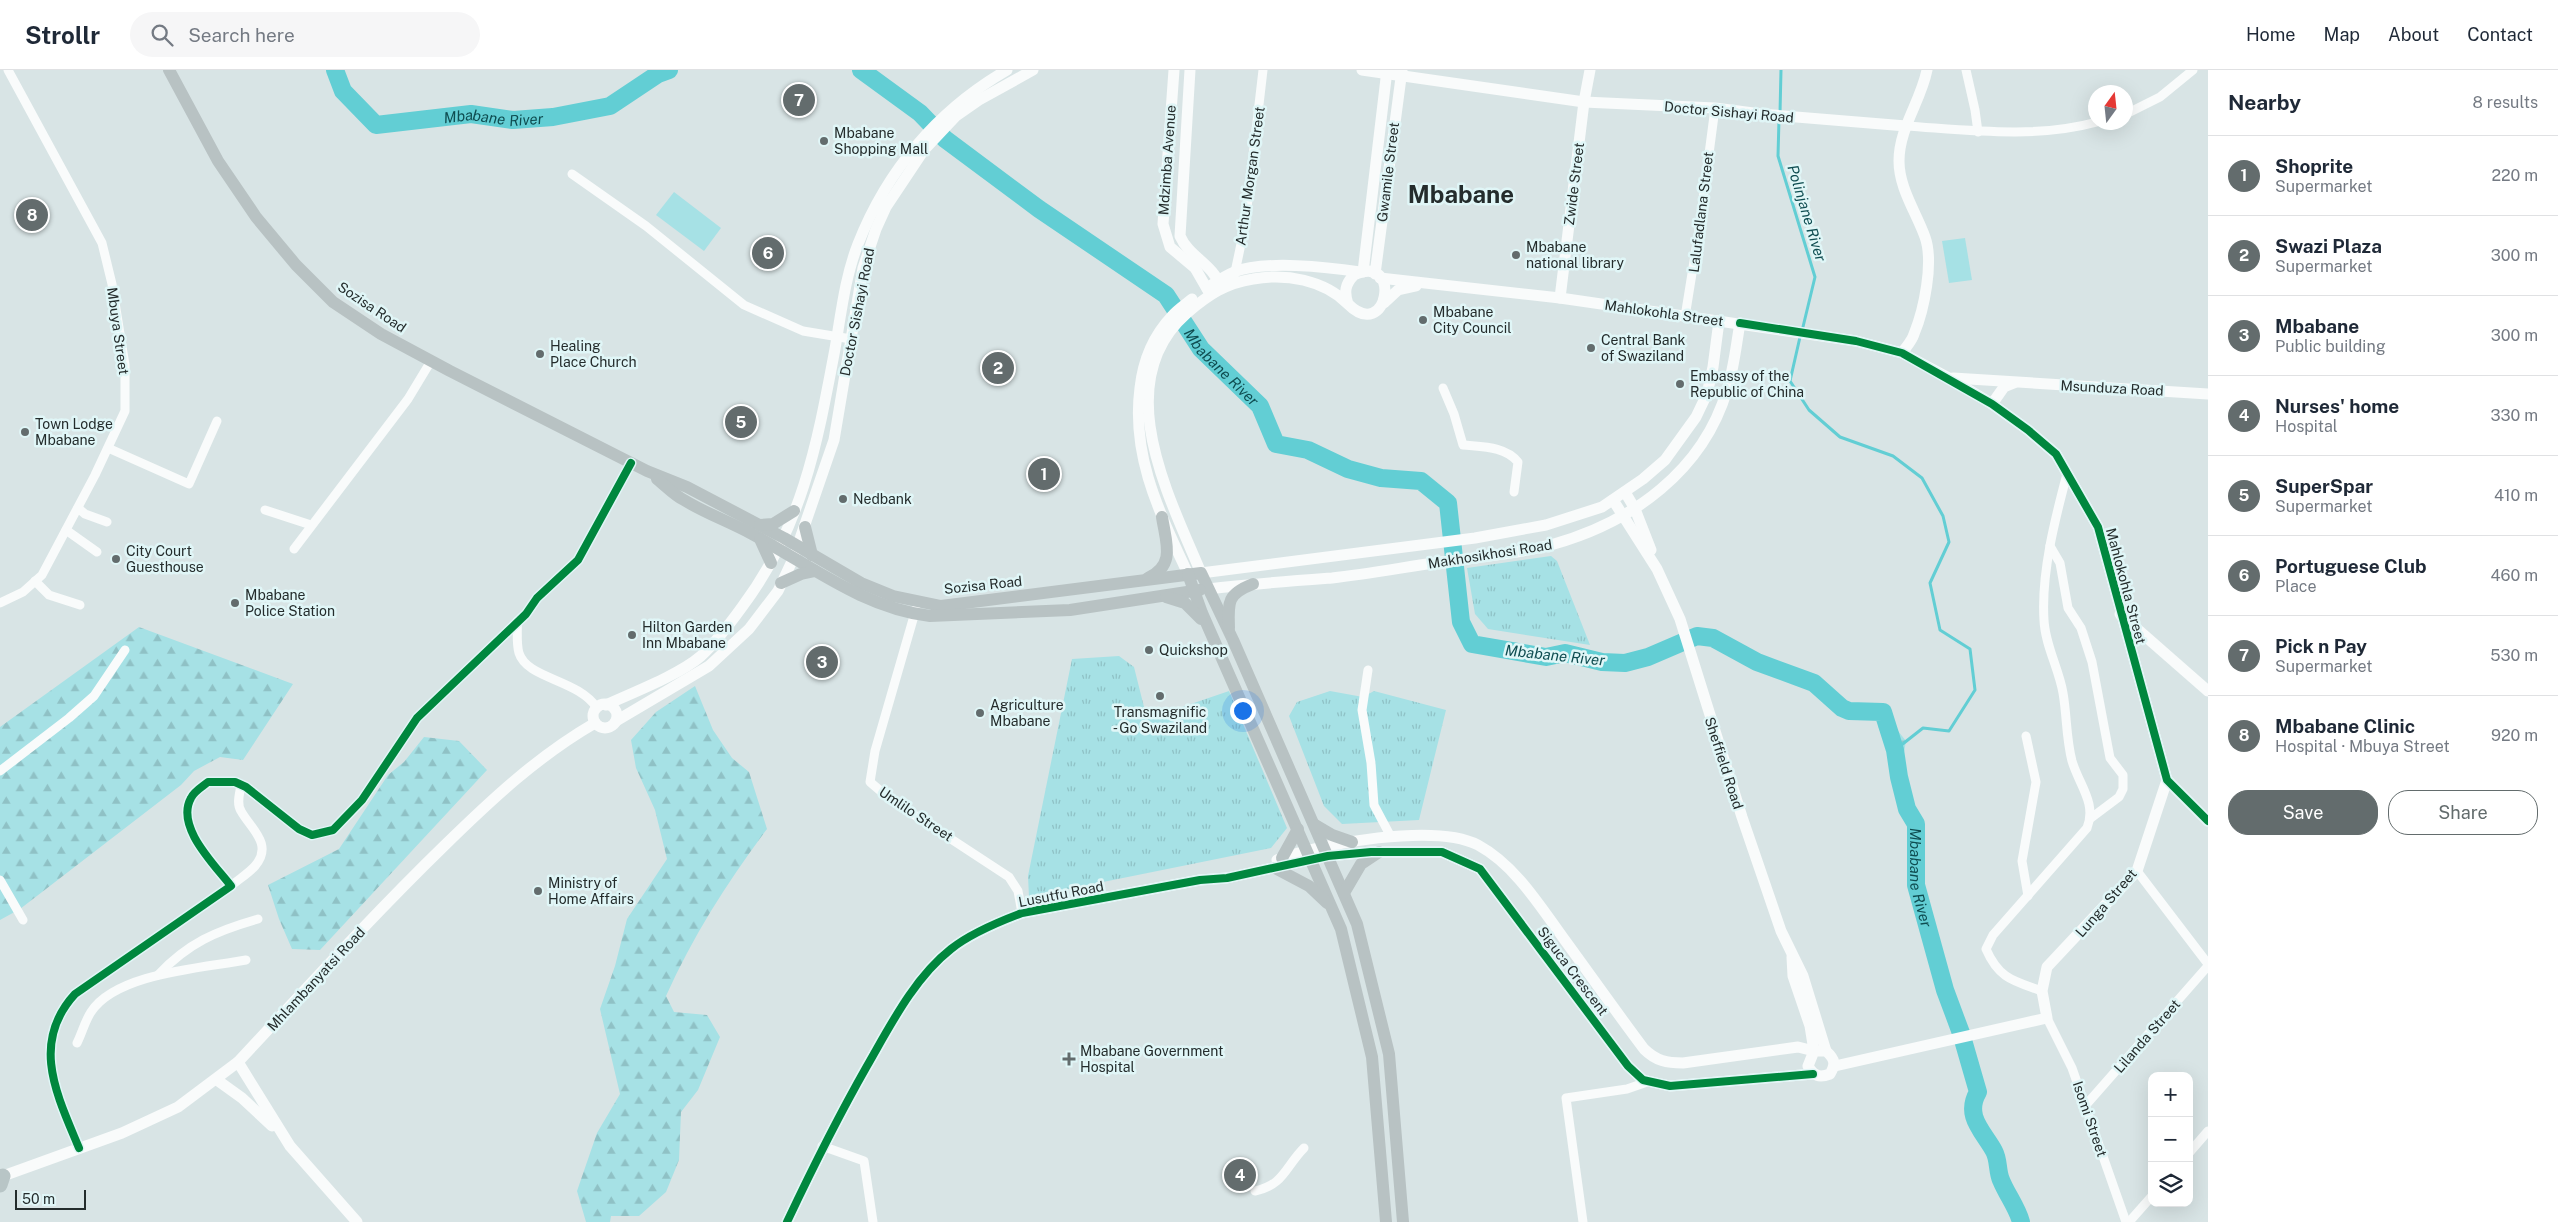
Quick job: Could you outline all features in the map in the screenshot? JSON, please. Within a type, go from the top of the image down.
[{"type":"main road","name":"Sozisa Road","points":[[169,70],[218,161],[256,217],[296,265],[333,302],[381,334],[431,361],[647,471],[687,487],[784,538],[861,583],[893,596],[930,616],[1070,610],[1208,589]]},
{"type":"main road","name":"Doctor Sishayi Road","points":[[779,550],[816,447],[858,244],[878,199],[922,137],[951,115],[985,83],[1007,70]]},
{"type":"main road","name":"Doctor Sishayi Road","points":[[793,559],[834,440],[863,268],[876,229],[894,193],[951,115],[1033,70]]},
{"type":"main road","name":"Mdzimba Avenue","points":[[1174,70],[1163,224],[1170,247],[1195,268],[1209,291]]},
{"type":"main road","name":"Mdzimba Avenue","points":[[1190,70],[1180,236],[1183,244],[1211,268],[1220,283]]},
{"type":"main road","name":"Doctor Sishayi Road","points":[[1362,70],[1401,73],[1584,102],[1714,108],[1802,118],[1906,126]]},
{"type":"main road","name":"Zwide Street","points":[[1560,298],[1584,102],[1590,70]]},
{"type":"main road","points":[[1902,353],[1914,336],[1923,307],[1928,268],[1926,239],[1903,185],[1899,161],[1906,126],[1924,83],[1927,70]]},
{"type":"main road","name":"Gwamile Street","points":[[1362,272],[1387,72]]},
{"type":"main road","name":"Gwamile Street","points":[[1378,276],[1401,73]]},
{"type":"main road","points":[[1234,277],[1263,277],[1308,281],[1338,295],[1353,309],[1366,313],[1373,312],[1384,303],[1386,289],[1378,276],[1362,272],[1308,267],[1265,268],[1234,277],[1220,283],[1192,304],[1169,326],[1149,350],[1144,365],[1136,414],[1139,444],[1146,473],[1162,517],[1188,574],[1193,591],[1209,628],[1298,828],[1318,853],[1344,893],[1357,924],[1389,1054],[1403,1222]]},
{"type":"main road","points":[[1348,304],[1345,296],[1348,280],[1362,272]]},
{"type":"main road","name":"Mahlokohla Street","points":[[1378,276],[1560,298],[1685,317],[1814,333],[1881,346],[1902,353],[1992,404],[2028,430],[2056,454],[2098,527],[2120,614],[2167,780]]},
{"type":"main road","name":"Mahlokohla Street","points":[[1384,303],[1391,295],[1406,287],[1433,284]]},
{"type":"main road","name":"Makhosikhosi Road","points":[[1201,573],[1474,538],[1546,525],[1593,510],[1625,492],[1665,460],[1696,417],[1707,394],[1715,357],[1719,321]]},
{"type":"main road","name":"Makhosikhosi Road","points":[[1208,589],[1333,578],[1553,544],[1590,532],[1623,516],[1667,486],[1689,462],[1711,428],[1727,392],[1740,323]]},
{"type":"main road","points":[[1169,326],[1151,375],[1149,413],[1152,444],[1160,470],[1201,573],[1314,825],[1318,853],[1332,908],[1341,928],[1372,1057],[1386,1222]]},
{"type":"main road","name":"Msunduza Road","points":[[1949,378],[2208,394]]},
{"type":"main road","points":[[1992,404],[2004,387],[2015,382]]},
{"type":"main road","points":[[816,447],[823,440],[834,440]]},
{"type":"main road","name":"Sozisa Road","points":[[647,471],[683,500],[888,608],[941,606],[1201,573]]},
{"type":"main road","name":"Sheffield Road","points":[[1625,492],[1634,509],[1657,569],[1680,619],[1780,931],[1802,976],[1826,1051]]},
{"type":"main road","name":"Sheffield Road","points":[[1613,500],[1657,569]]},
{"type":"main road","points":[[760,525],[773,524],[794,511]]},
{"type":"main road","points":[[1141,581],[1164,567],[1167,546],[1162,517]]},
{"type":"main road","points":[[805,527],[812,555]]},
{"type":"main road","points":[[760,539],[771,563]]},
{"type":"main road","points":[[779,550],[722,635],[700,657],[601,707],[593,715],[595,723],[604,728],[610,727],[616,721],[709,666],[766,609],[793,559]]},
{"type":"main road","points":[[781,584],[800,574],[815,571]]},
{"type":"main road","points":[[1229,633],[1229,602],[1236,591],[1253,584]]},
{"type":"main road","points":[[1164,596],[1185,603],[1209,628]]},
{"type":"main road","points":[[2120,614],[2208,692]]},
{"type":"main road","points":[[601,707],[615,711],[616,721]]},
{"type":"main road","name":"Mhlambanyatsi Road","points":[[1,1180],[79,1148],[122,1134],[178,1108],[217,1080],[238,1062],[390,899],[506,786],[557,746],[595,723]]},
{"type":"main road","points":[[2167,780],[2208,821]]},
{"type":"main road","name":"Lunga Street","points":[[2047,1018],[2042,992],[2047,967],[2137,871],[2167,780]]},
{"type":"main road","points":[[1314,825],[1332,835],[1352,842]]},
{"type":"main road","points":[[1298,828],[1278,863],[1309,886],[1332,908]]},
{"type":"main road","name":"Siguca Crescent","points":[[1318,853],[1352,842],[1391,837],[1447,837],[1476,844],[1497,857],[1528,890],[1644,1049],[1659,1060]]},
{"type":"main road","points":[[1344,893],[1361,864],[1379,852]]},
{"type":"main road","name":"Siguca Crescent","points":[[1318,853],[1442,852],[1480,869],[1628,1066],[1643,1080],[1670,1086],[1813,1074]]},
{"type":"main road","name":"Lusutfu Road","points":[[787,1222],[822,1146],[902,1006],[934,964],[952,948],[994,924],[1022,913],[1200,880],[1227,878],[1318,853]]},
{"type":"main road","points":[[1650,1081],[1659,1060],[1683,1063],[1790,1047],[1806,1048],[1814,1051],[1826,1051],[1833,1057],[1835,1066],[1830,1074],[1821,1077],[1813,1074],[1808,1066],[1814,1051],[1810,1026],[1793,976],[1792,957]]},
{"type":"main road","points":[[1835,1066],[2047,1018]]},
{"type":"main road","points":[[1790,1047],[1801,1040],[1810,1026]]},
{"type":"main road","points":[[238,1062],[283,1136]]},
{"type":"main road","points":[[217,1080],[242,1098],[283,1136],[358,1222]]},
{"type":"street","name":"Mbuya Street","points":[[0,603],[23,592],[42,576],[78,508],[125,411],[125,365],[112,284],[102,243],[8,70]]},
{"type":"street","name":"Arthur Morgan Street","points":[[1234,277],[1246,215],[1263,70]]},
{"type":"street","points":[[1966,70],[1978,132]]},
{"type":"street","points":[[2133,110],[2160,97],[2193,70]]},
{"type":"street","name":"Lalufadlana Street","points":[[1685,317],[1700,230],[1714,108]]},
{"type":"street","name":"Doctor Sishayi Road","points":[[1906,126],[1978,132],[2034,131],[2088,125]]},
{"type":"street","points":[[572,174],[646,226],[744,304],[803,331],[838,335],[851,339]]},
{"type":"street","points":[[294,549],[408,399],[431,361]]},
{"type":"street","points":[[1442,388],[1454,414],[1463,445],[1498,449],[1512,455],[1518,462],[1514,492]]},
{"type":"street","points":[[108,448],[189,484],[217,421]]},
{"type":"street","points":[[231,886],[191,832],[187,821],[190,798],[208,782],[220,780],[241,785],[299,829],[312,835],[333,830],[362,800],[417,718],[526,614],[537,598],[578,560],[632,463]]},
{"type":"street","points":[[2067,474],[2056,513],[2050,546],[2044,621],[2063,693],[2066,730],[2073,762],[2086,790],[2091,818]]},
{"type":"street","points":[[78,508],[85,514],[107,522]]},
{"type":"street","points":[[265,510],[311,525]]},
{"type":"street","points":[[66,530],[97,552]]},
{"type":"street","points":[[2042,992],[2005,978],[1992,963],[1986,949],[1993,935],[2087,828],[2091,818],[2118,797],[2123,789],[2123,775],[2110,758],[2092,662],[2081,628],[2068,608],[2060,563],[2050,546]]},
{"type":"street","points":[[35,582],[49,595],[80,605]]},
{"type":"street","name":"Umlilo Street","points":[[916,608],[875,751],[870,782],[890,800],[1009,877],[1018,891],[1022,913]]},
{"type":"street","points":[[517,621],[519,652],[524,662],[535,671],[579,690],[601,707]]},
{"type":"street","points":[[0,770],[69,718],[94,696],[126,650]]},
{"type":"street","points":[[1368,670],[1362,710],[1371,763],[1374,805],[1391,837]]},
{"type":"street","points":[[2026,736],[2036,782],[2022,861],[2028,896]]},
{"type":"street","points":[[79,1148],[55,1088],[51,1066],[50,1047],[59,1015],[75,994],[231,886],[255,866],[261,852],[257,831],[240,811],[238,802],[241,785]]},
{"type":"street","points":[[2137,871],[2208,965]]},
{"type":"street","points":[[0,880],[23,920]]},
{"type":"street","points":[[158,976],[170,963],[218,930],[258,919]]},
{"type":"street","points":[[77,1043],[90,1012],[117,989],[158,976],[246,960]]},
{"type":"street","name":"Lilanda Street","points":[[2086,1106],[2208,965]]},
{"type":"street","name":"Isomi Street","points":[[2047,1018],[2072,1068],[2127,1222]]},
{"type":"street","points":[[1583,1222],[1566,1098],[1627,1089],[1650,1081]]},
{"type":"street","points":[[2193,1148],[2208,1131]]},
{"type":"street","points":[[822,1146],[864,1161],[874,1222]]},
{"type":"street","points":[[1255,1192],[1279,1182],[1293,1159],[1304,1148]]},
{"type":"street","points":[[2127,1222],[2148,1200]]},
{"type":"green space","points":[[674,192],[721,228],[704,251],[656,215]]},
{"type":"green space","points":[[1965,238],[1972,280],[1949,283],[1942,241]]},
{"type":"green space","points":[[1551,556],[1557,561],[1590,645],[1488,629],[1475,614],[1467,568]]},
{"type":"green space","points":[[139,627],[293,684],[243,760],[220,757],[194,771],[181,785],[20,909],[0,920],[0,727]]},
{"type":"green space","points":[[1119,656],[1134,667],[1147,719],[1229,691],[1287,828],[1271,848],[1029,897],[1028,876],[1072,659]]},
{"type":"green space","points":[[695,686],[713,730],[732,758],[749,772],[767,829],[712,910],[676,974],[666,996],[674,1012],[707,1015],[720,1037],[698,1090],[681,1112],[679,1160],[666,1192],[639,1216],[611,1216],[610,1222],[586,1222],[577,1191],[597,1133],[620,1094],[600,1009],[615,966],[627,919],[667,859],[655,810],[636,768],[631,740],[656,712]]},
{"type":"green space","points":[[1330,691],[1363,697],[1374,691],[1446,710],[1419,820],[1342,824],[1324,806],[1289,716],[1297,702]]},
{"type":"green space","points":[[1883,712],[1906,741],[1903,758],[1902,790],[1878,726]]},
{"type":"green space","points":[[424,737],[459,741],[487,770],[320,950],[292,949],[279,919],[268,885],[339,849],[388,775],[404,762]]},
{"type":"waterway","name":"Mbabane River","points":[[335,70],[343,91],[376,125],[471,114],[513,120],[553,117],[610,106],[658,74],[669,70]]},
{"type":"waterway","name":"Mbabane River","points":[[861,70],[920,113],[945,139],[1039,209],[1166,295],[1201,349],[1260,406],[1276,444],[1308,450],[1348,469],[1381,478],[1421,481],[1448,503],[1461,622],[1472,644],[1546,657],[1565,653],[1602,662],[1625,663],[1648,657],[1697,636],[1713,638],[1757,662],[1814,683],[1842,708],[1849,711],[1883,712],[1895,750],[1907,809],[1916,824],[1916,885],[1945,990],[1961,1033],[1978,1092],[1974,1101],[1974,1116],[1980,1130],[1996,1154],[2001,1180],[2021,1222]]},
{"type":"waterway","name":"Polinjane River","points":[[1780,113],[1781,70]]},
{"type":"waterway","name":"Polinjane River","points":[[1779,119],[1778,156],[1815,277],[1802,331]]},
{"type":"waterway","name":"Polinjane River","points":[[1800,337],[1790,381],[1809,410],[1840,437],[1893,456],[1922,478],[1943,516],[1949,542],[1930,583],[1940,630],[1970,649],[1975,690],[1949,731],[1923,728],[1895,750]]},
{"type":"cycle path","points":[[1740,323],[1856,341],[1902,353],[1992,404],[2028,430],[2056,454],[2098,527],[2167,780],[2208,821]]},
{"type":"cycle path","points":[[79,1148],[56,1089],[52,1070],[51,1050],[54,1031],[61,1013],[75,994],[231,886],[207,857],[192,833],[187,809],[194,793],[208,782],[235,782],[246,787],[299,829],[312,835],[333,830],[362,800],[417,718],[526,614],[537,598],[578,560],[631,463]]},
{"type":"cycle path","points":[[787,1222],[856,1085],[894,1019],[914,988],[938,961],[959,943],[985,928],[1022,913],[1200,880],[1227,878],[1328,856],[1371,852],[1442,852],[1480,869],[1628,1066],[1643,1080],[1670,1086],[1813,1074]]},
{"type":"place","name":"Pick n Pay","points":[[799,100]]},
{"type":"place","name":"Mbabane Shopping Mall","points":[[824,141]]},
{"type":"place","name":"Mbabane Clinic","points":[[32,215]]},
{"type":"place","name":"Portuguese Club","points":[[768,253]]},
{"type":"place","name":"Mbabane national library","points":[[1516,255]]},
{"type":"place","name":"Mbabane City Council","points":[[1423,320]]},
{"type":"place","name":"Central Bank of Swaziland","points":[[1591,348]]},
{"type":"place","name":"Healing Place Church","points":[[540,354]]},
{"type":"place","name":"Swazi Plaza","points":[[998,368]]},
{"type":"place","name":"Embassy of the Republic of China","points":[[1680,384]]},
{"type":"place","name":"SuperSpar","points":[[741,422]]},
{"type":"place","name":"Town Lodge Mbabane","points":[[25,432]]},
{"type":"place","name":"Shoprite","points":[[1044,474]]},
{"type":"place","name":"Nedbank","points":[[843,499]]},
{"type":"place","name":"City Court Guesthouse","points":[[116,559]]},
{"type":"place","name":"Mbabane Police Station","points":[[235,603]]},
{"type":"place","name":"Hilton Garden Inn Mbabane","points":[[632,635]]},
{"type":"place","name":"Quickshop","points":[[1149,650]]},
{"type":"place","name":"Mbabane","points":[[822,662]]},
{"type":"place","name":"Transmagnific - Go Swaziland","points":[[1160,696]]},
{"type":"place","name":"Agriculture Mbabane","points":[[980,713]]},
{"type":"place","name":"Ministry of Home Affairs","points":[[538,891]]},
{"type":"place","name":"Mbabane Government Hospital","points":[[1069,1059]]},
{"type":"place","name":"Nurses' home","points":[[1240,1175]]},
{"type":"district","name":"Mbabane","points":[[1461,194]]}]
